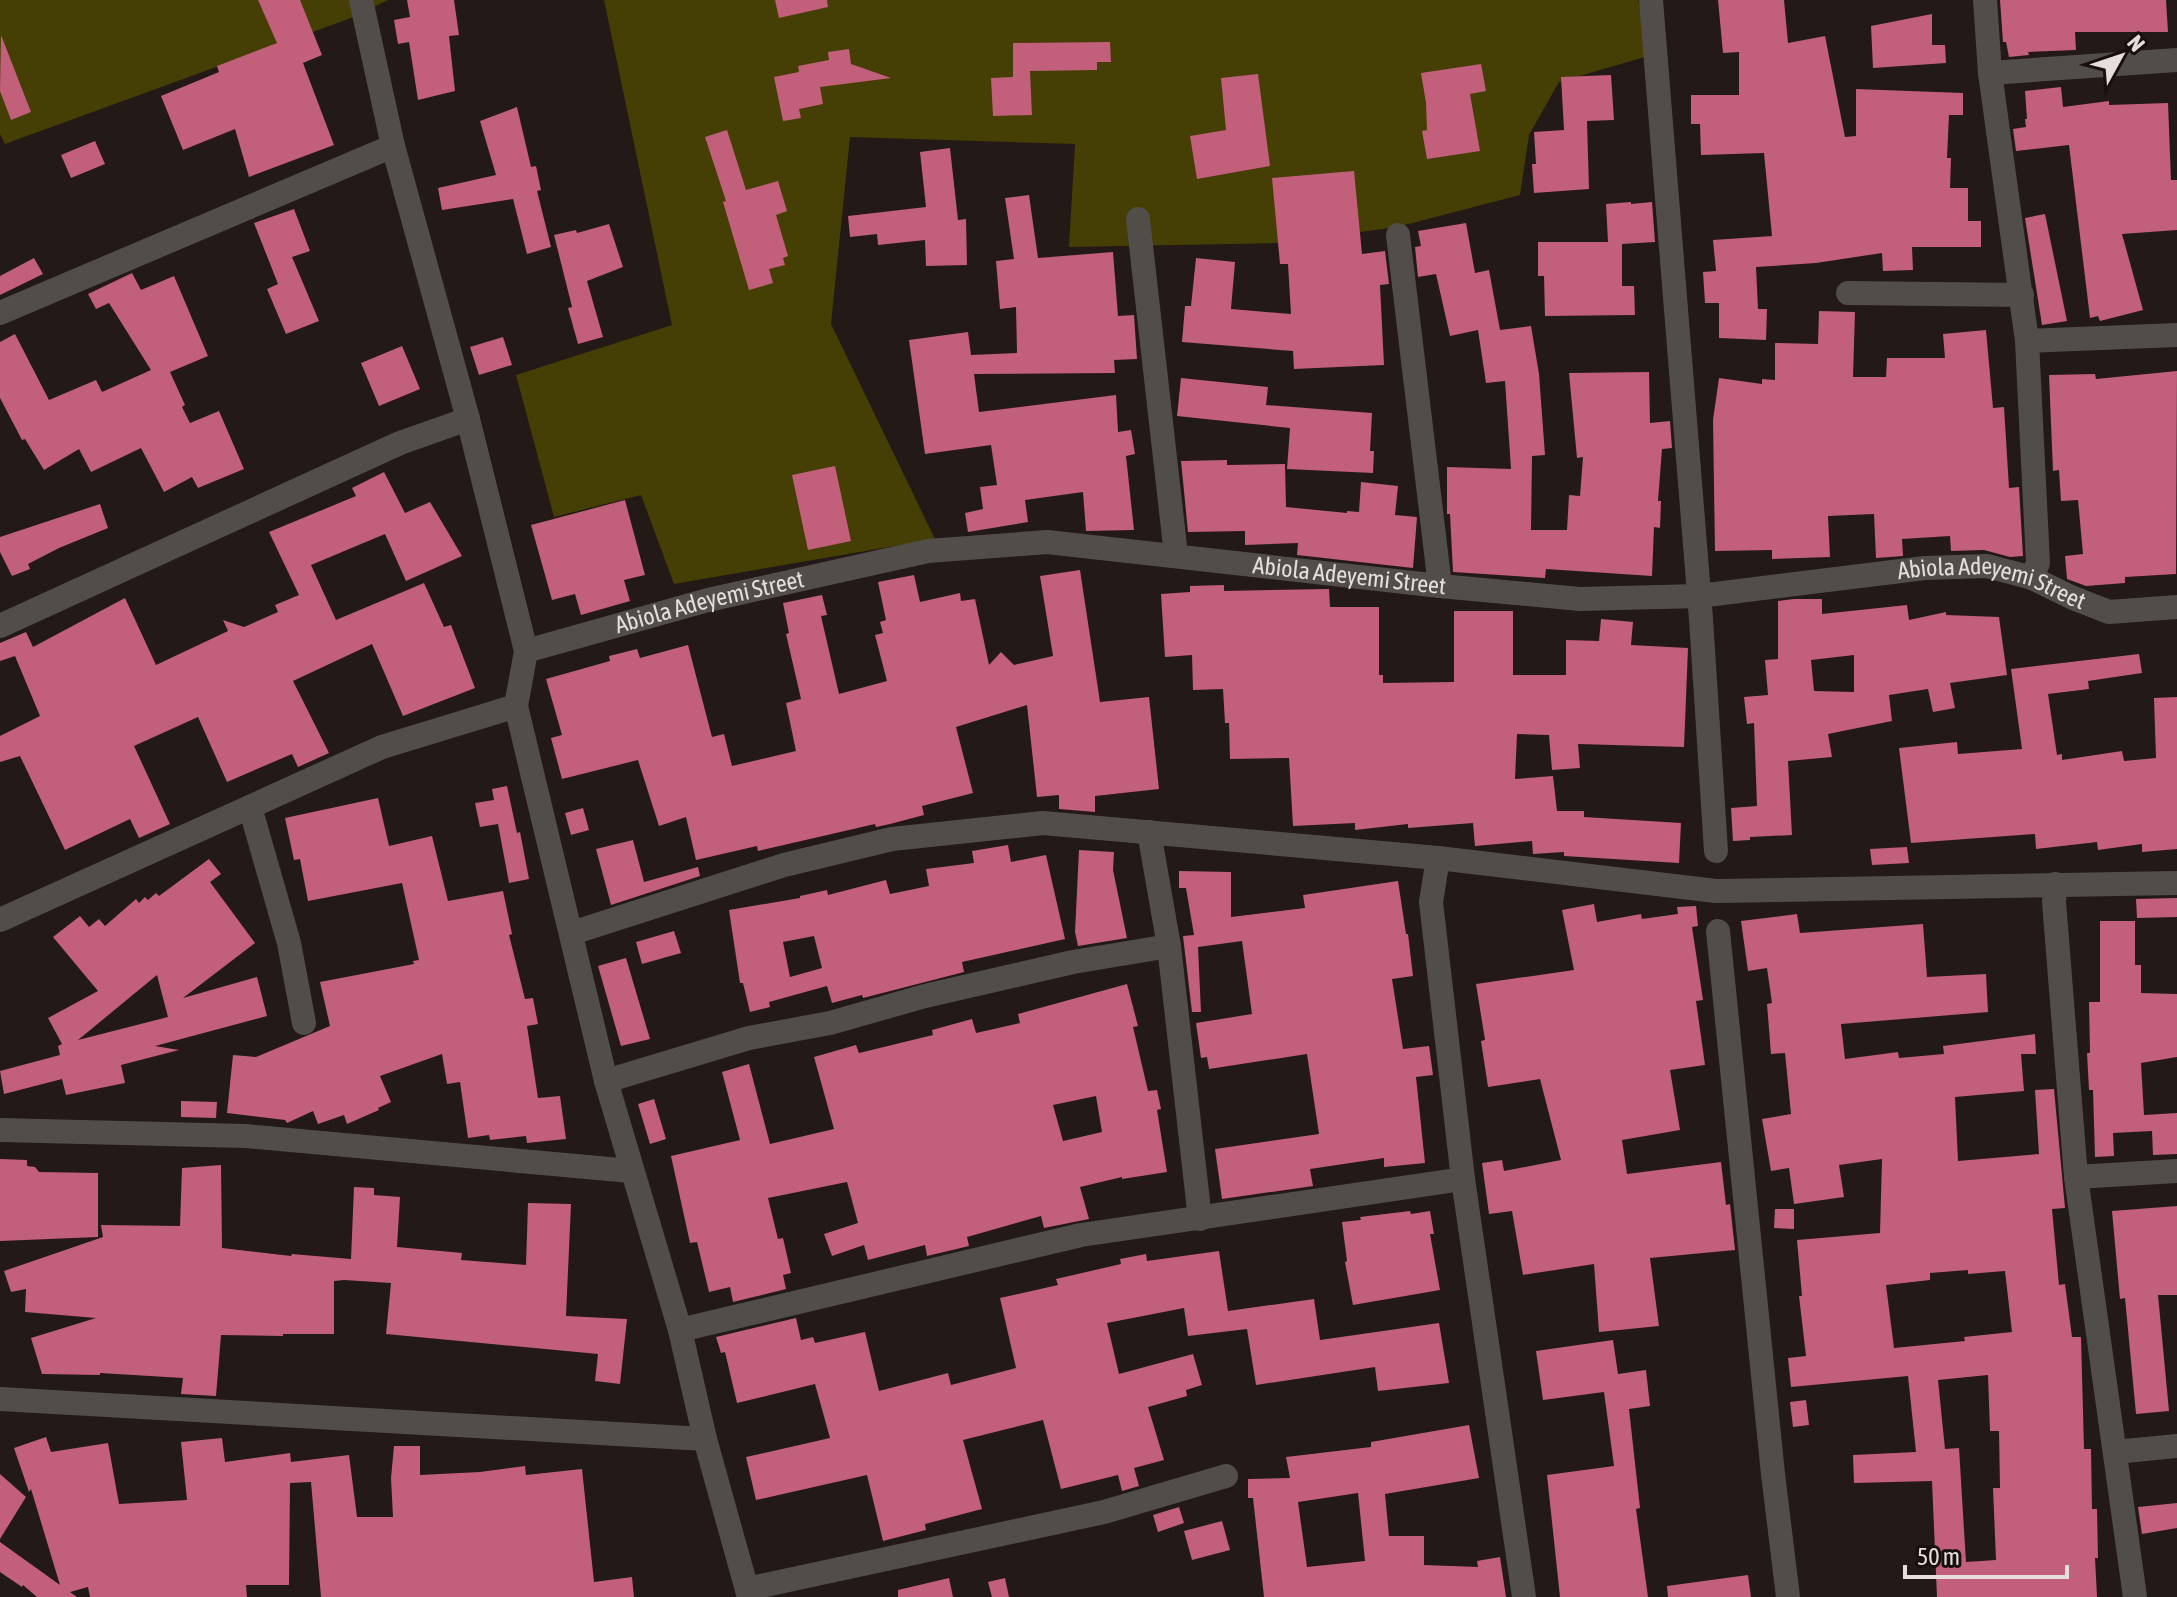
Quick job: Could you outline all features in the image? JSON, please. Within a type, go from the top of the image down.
[{"type":"street","points":[[361,0],[393,146],[468,419],[526,651],[516,706],[606,1081],[680,1330],[705,1439],[748,1593],[1104,1512],[1226,1476]]},
{"type":"street","points":[[1651,0],[1699,596],[1716,851]]},
{"type":"street","points":[[1985,0],[1990,73],[2027,341],[2038,563],[2032,578]]},
{"type":"street","points":[[1990,73],[2177,60]]},
{"type":"street","points":[[0,313],[393,146]]},
{"type":"street","points":[[1138,219],[1176,555]]},
{"type":"street","points":[[1398,235],[1440,586]]},
{"type":"street","points":[[1848,293],[2022,295]]},
{"type":"street","points":[[2027,341],[2177,335]]},
{"type":"street","points":[[0,626],[400,443],[468,419]]},
{"type":"street","name":"Abiola Adeyemi Street","points":[[526,651],[708,600],[928,551],[1047,542],[1580,599],[1699,596],[1925,568],[1987,566],[2032,578],[2109,612],[2177,607]]},
{"type":"street","points":[[0,920],[382,747],[516,706]]},
{"type":"street","points":[[250,807],[289,943],[304,1023]]},
{"type":"street","points":[[572,933],[784,865],[892,839],[1043,823],[1438,858],[1716,891],[2177,883]]},
{"type":"street","points":[[1149,832],[1169,946],[1200,1219]]},
{"type":"street","points":[[1438,858],[1431,902],[1463,1179],[1524,1597]]},
{"type":"street","points":[[2055,884],[2076,1177],[2135,1597]]},
{"type":"street","points":[[1718,931],[1788,1597]]},
{"type":"street","points":[[606,1081],[749,1038],[830,1023],[925,996],[1073,962],[1169,946]]},
{"type":"street","points":[[0,1130],[245,1136],[631,1171]]},
{"type":"street","points":[[2076,1177],[2177,1171]]},
{"type":"street","points":[[680,1330],[1081,1235],[1463,1179]]},
{"type":"street","points":[[0,1399],[705,1439]]},
{"type":"street","points":[[2115,1452],[2177,1446]]},
{"type":"shaded area","points":[[0,0],[388,0],[351,18],[5,144],[0,134]]},
{"type":"shaded area","points":[[604,0],[1638,0],[1655,54],[1559,82],[1529,135],[1520,195],[1397,227],[1280,243],[1069,247],[1075,144],[850,137],[831,324],[935,539],[674,584],[641,495],[554,517],[516,375],[672,325]]},
{"type":"building","points":[[258,0],[300,0],[322,55],[303,63],[334,145],[249,177],[235,129],[183,150],[161,96],[219,72],[217,66],[277,43]]},
{"type":"building","points":[[407,0],[454,0],[459,35],[449,36],[455,91],[418,100],[409,42],[398,44],[394,20],[410,17]]},
{"type":"building","points":[[775,0],[827,0],[828,7],[779,18]]},
{"type":"building","points":[[1718,0],[1784,0],[1788,43],[1825,36],[1845,137],[1856,136],[1856,89],[1963,93],[1963,115],[1949,115],[1947,158],[1951,158],[1950,188],[1968,188],[1968,221],[1981,221],[1981,247],[1912,247],[1913,270],[1883,271],[1882,253],[1816,263],[1756,267],[1758,309],[1767,309],[1766,340],[1719,338],[1719,303],[1705,303],[1703,272],[1716,271],[1713,240],[1772,236],[1764,153],[1701,155],[1700,124],[1691,124],[1691,95],[1739,95],[1739,52],[1723,53]]},
{"type":"building","points":[[2000,0],[2166,0],[2168,32],[2075,32],[2076,50],[2028,52],[2029,55],[2009,57],[2006,42],[2003,42]]},
{"type":"building","points":[[1932,14],[1932,45],[1945,45],[1946,63],[1873,68],[1871,26]]},
{"type":"building","points":[[1,35],[31,112],[11,120],[0,91]]},
{"type":"building","points":[[1110,42],[1111,62],[1097,62],[1097,70],[1030,71],[1032,115],[993,116],[991,78],[1013,77],[1013,43]]},
{"type":"building","points":[[849,49],[851,64],[891,78],[820,87],[823,104],[799,109],[801,118],[783,121],[774,77],[799,72],[798,66],[829,60],[828,52]]},
{"type":"building","points":[[1481,64],[1486,91],[1470,94],[1480,151],[1427,159],[1422,131],[1427,130],[1421,73]]},
{"type":"building","points":[[1258,74],[1270,166],[1197,179],[1190,136],[1226,130],[1221,78]]},
{"type":"building","points":[[1611,75],[1614,120],[1587,121],[1589,189],[1534,193],[1534,132],[1564,130],[1561,77]]},
{"type":"building","points":[[2061,87],[2063,107],[2109,101],[2109,105],[2168,103],[2171,180],[2177,180],[2177,230],[2122,234],[2143,310],[2100,321],[2098,316],[2090,318],[2069,145],[2016,151],[2013,129],[2026,127],[2025,91]]},
{"type":"building","points":[[517,107],[531,167],[536,166],[541,190],[537,191],[551,247],[527,254],[513,199],[442,210],[438,188],[496,175],[480,121]]},
{"type":"building","points":[[727,130],[746,190],[778,181],[787,211],[776,215],[788,256],[783,258],[785,265],[769,269],[773,283],[749,290],[723,202],[726,201],[705,137]]},
{"type":"building","points":[[95,141],[105,164],[71,178],[61,155]]},
{"type":"building","points":[[950,148],[958,220],[966,219],[967,265],[926,266],[925,240],[878,245],[877,234],[850,237],[848,216],[926,207],[920,152]]},
{"type":"building","points":[[1354,171],[1362,254],[1385,251],[1389,284],[1380,285],[1384,365],[1294,369],[1293,351],[1182,342],[1185,306],[1191,306],[1196,258],[1235,262],[1231,309],[1291,314],[1288,264],[1280,264],[1272,178]]},
{"type":"building","points":[[1029,195],[1038,258],[1113,252],[1118,316],[1134,315],[1137,359],[1114,360],[1115,373],[974,374],[979,412],[1116,395],[1118,432],[1131,430],[1135,454],[1126,456],[1134,530],[1086,531],[1083,492],[1025,500],[1028,522],[968,532],[965,513],[983,509],[980,487],[997,485],[991,445],[925,454],[909,340],[968,332],[971,355],[1017,353],[1016,307],[1000,309],[996,261],[1014,259],[1005,198]]},
{"type":"building","points":[[1652,202],[1655,242],[1622,244],[1622,286],[1634,286],[1635,315],[1545,316],[1544,276],[1538,276],[1538,242],[1608,242],[1606,204]]},
{"type":"building","points":[[294,209],[310,251],[292,257],[319,321],[286,334],[267,289],[278,284],[254,223]]},
{"type":"building","points":[[2045,214],[2067,321],[2042,325],[2025,218]]},
{"type":"building","points":[[1466,223],[1475,273],[1489,270],[1500,330],[1531,326],[1539,374],[1545,455],[1532,456],[1531,530],[1567,530],[1569,495],[1580,496],[1583,457],[1577,458],[1569,373],[1649,372],[1650,423],[1670,421],[1672,448],[1662,449],[1658,501],[1661,501],[1660,528],[1654,527],[1652,576],[1546,569],[1545,578],[1453,572],[1450,514],[1447,514],[1447,467],[1511,469],[1505,381],[1486,383],[1478,330],[1450,336],[1436,274],[1418,277],[1415,247],[1421,246],[1418,231]]},
{"type":"building","points":[[609,224],[623,267],[587,281],[603,337],[578,344],[554,235],[576,230],[577,233]]},
{"type":"building","points":[[34,258],[43,274],[0,295],[0,276]]},
{"type":"building","points":[[132,273],[141,290],[174,276],[208,356],[170,372],[185,405],[182,407],[190,423],[219,411],[244,469],[198,488],[192,477],[164,492],[141,448],[91,472],[79,449],[44,470],[25,439],[22,440],[0,398],[0,342],[15,334],[49,400],[96,380],[102,392],[151,370],[109,303],[96,309],[88,294]]},
{"type":"building","points":[[1819,311],[1855,312],[1853,377],[1886,377],[1887,358],[1945,358],[1943,334],[1986,330],[1993,408],[2004,407],[2009,488],[2019,487],[2023,556],[2010,557],[1984,550],[1951,551],[1950,536],[1902,539],[1903,556],[1876,558],[1874,514],[1828,516],[1830,557],[1772,559],[1772,550],[1715,551],[1713,420],[1719,378],[1762,384],[1762,379],[1775,380],[1775,343],[1818,344]]},
{"type":"building","points":[[503,337],[512,365],[479,375],[470,347]]},
{"type":"building","points":[[402,346],[420,389],[379,406],[361,363]]},
{"type":"building","points":[[2177,371],[2176,574],[2125,577],[2125,583],[2086,586],[2067,579],[2065,556],[2083,554],[2078,500],[2061,501],[2059,470],[2053,471],[2049,375],[2095,374],[2096,379]]},
{"type":"building","points":[[1181,378],[1268,387],[1266,405],[1372,413],[1370,451],[1374,451],[1373,473],[1287,469],[1290,428],[1177,416]]},
{"type":"building","points":[[1227,460],[1227,465],[1285,464],[1286,507],[1359,512],[1361,482],[1398,486],[1395,515],[1417,517],[1413,568],[1297,555],[1298,543],[1245,545],[1245,531],[1188,532],[1181,461]]},
{"type":"building","points":[[835,466],[851,541],[808,550],[792,475]]},
{"type":"building","points":[[384,472],[405,513],[430,502],[462,556],[406,581],[385,534],[311,565],[336,620],[424,583],[444,627],[451,625],[475,688],[403,716],[372,644],[293,681],[329,753],[298,767],[292,754],[227,782],[198,717],[134,746],[170,824],[139,838],[130,819],[65,850],[20,756],[0,762],[0,736],[40,716],[15,656],[0,661],[0,643],[26,632],[33,647],[125,598],[156,665],[228,631],[223,620],[244,627],[278,612],[275,605],[299,595],[269,532],[356,496],[352,488]]},
{"type":"building","points":[[625,500],[645,575],[624,580],[630,601],[581,615],[575,594],[552,600],[531,525]]},
{"type":"building","points":[[100,504],[108,528],[59,548],[28,564],[30,569],[12,576],[0,552],[0,537]]},
{"type":"building","points":[[1080,570],[1100,702],[1149,697],[1159,789],[1095,796],[1095,812],[1059,809],[1059,795],[1037,797],[1027,705],[956,727],[973,793],[922,806],[924,815],[758,851],[757,846],[696,860],[686,817],[659,826],[638,760],[562,779],[551,738],[562,735],[546,679],[610,661],[609,656],[637,649],[640,658],[688,645],[712,737],[724,734],[732,766],[796,751],[786,703],[801,699],[786,634],[789,633],[783,603],[822,595],[827,615],[821,616],[839,694],[887,681],[875,635],[883,633],[880,622],[886,620],[878,582],[914,575],[920,602],[960,593],[961,601],[975,599],[989,665],[1001,652],[1014,665],[1053,656],[1040,576]]},
{"type":"building","points":[[1224,585],[1224,591],[1329,589],[1330,607],[1379,607],[1379,675],[1383,675],[1383,683],[1454,682],[1454,611],[1513,611],[1513,675],[1566,675],[1566,640],[1599,641],[1601,619],[1633,622],[1631,645],[1688,648],[1684,747],[1578,744],[1580,768],[1552,770],[1549,735],[1517,734],[1515,779],[1553,776],[1557,811],[1584,811],[1584,817],[1681,823],[1679,863],[1564,856],[1564,852],[1533,854],[1532,841],[1475,846],[1473,823],[1408,828],[1408,824],[1355,830],[1355,823],[1293,826],[1289,758],[1230,759],[1229,723],[1225,723],[1223,689],[1193,690],[1192,655],[1165,657],[1161,594],[1190,592],[1190,586]]},
{"type":"building","points":[[1822,599],[1822,614],[1907,605],[1909,620],[1946,612],[1946,615],[1999,617],[2007,675],[1950,683],[1955,708],[1933,712],[1928,689],[1889,695],[1892,721],[1828,734],[1832,757],[1788,761],[1792,835],[1733,841],[1731,808],[1757,806],[1754,723],[1747,724],[1744,697],[1768,695],[1765,660],[1778,659],[1778,601]],"holes":[[[1854,655],[1854,692],[1814,691],[1811,660]]]},
{"type":"building","points":[[2139,654],[2142,673],[2088,681],[2089,689],[2048,694],[2057,755],[2062,754],[2062,760],[2122,751],[2124,761],[2156,758],[2154,698],[2177,697],[2177,849],[2142,852],[2142,844],[2098,850],[2097,842],[2036,849],[2035,834],[1911,843],[1899,748],[1957,742],[1958,754],[2022,749],[2011,669]]},
{"type":"building","points":[[507,786],[529,879],[509,883],[498,824],[480,827],[475,803],[494,800],[492,789]]},
{"type":"building","points":[[378,798],[389,846],[432,836],[448,901],[503,891],[512,934],[509,935],[525,999],[533,998],[538,1024],[527,1026],[538,1098],[560,1096],[566,1139],[527,1143],[526,1136],[490,1140],[489,1135],[468,1138],[460,1082],[447,1084],[442,1054],[380,1076],[391,1102],[347,1124],[344,1115],[318,1124],[313,1111],[287,1123],[285,1120],[227,1113],[233,1055],[256,1057],[330,1026],[320,982],[414,964],[413,961],[419,960],[402,883],[308,901],[300,859],[294,860],[285,818]]},
{"type":"building","points":[[583,808],[589,830],[571,835],[565,813]]},
{"type":"building","points":[[633,840],[644,882],[698,867],[700,876],[611,905],[596,849]]},
{"type":"building","points":[[1008,845],[1011,862],[1046,855],[1065,939],[962,962],[964,972],[863,998],[862,995],[832,1003],[827,986],[769,1002],[770,1007],[750,1012],[743,983],[740,983],[729,910],[800,898],[827,890],[828,895],[886,880],[890,894],[929,886],[926,869],[974,863],[972,851]],"holes":[[[814,936],[822,968],[790,977],[783,942]]]},
{"type":"building","points":[[1907,847],[1909,863],[1872,865],[1870,849]]},
{"type":"building","points":[[1079,850],[1114,852],[1113,870],[1127,938],[1078,946],[1075,932]]},
{"type":"building","points":[[209,859],[221,874],[210,882],[255,943],[183,998],[257,977],[267,1016],[155,1046],[179,1050],[121,1065],[125,1083],[66,1095],[62,1079],[4,1094],[0,1071],[60,1055],[58,1046],[62,1044],[48,1018],[98,991],[53,937],[80,916],[89,927],[99,919],[105,926],[136,899],[139,903],[156,893],[159,896]],"holes":[[[157,975],[168,1017],[78,1040]]]},
{"type":"building","points":[[1179,871],[1231,872],[1231,917],[1305,908],[1303,895],[1398,881],[1413,976],[1392,979],[1403,1049],[1429,1046],[1433,1075],[1416,1077],[1425,1163],[1384,1167],[1384,1158],[1310,1169],[1313,1186],[1222,1199],[1215,1149],[1319,1134],[1307,1054],[1209,1069],[1207,1057],[1201,1058],[1196,1023],[1252,1014],[1242,941],[1198,947],[1201,1012],[1192,1012],[1183,936],[1194,935],[1186,888],[1179,888]]},
{"type":"building","points":[[2177,898],[2177,917],[2137,918],[2136,899]]},
{"type":"building","points":[[1594,904],[1597,922],[1641,914],[1642,919],[1678,914],[1677,907],[1696,906],[1698,926],[1692,927],[1703,1000],[1696,1001],[1705,1065],[1670,1070],[1680,1130],[1622,1140],[1627,1174],[1721,1162],[1735,1250],[1650,1258],[1659,1326],[1599,1332],[1594,1264],[1523,1275],[1512,1211],[1489,1214],[1482,1163],[1502,1160],[1504,1171],[1561,1160],[1540,1079],[1488,1087],[1481,1041],[1485,1040],[1476,984],[1574,970],[1562,910]]},
{"type":"building","points":[[1797,914],[1800,933],[1923,924],[1927,977],[1986,974],[1988,1012],[1841,1024],[1845,1059],[1898,1052],[1899,1058],[1944,1054],[1943,1046],[2035,1034],[2036,1054],[2021,1054],[2024,1091],[1955,1097],[1958,1161],[2039,1154],[2035,1090],[2054,1089],[2065,1208],[2052,1209],[2059,1285],[2065,1284],[2072,1337],[2081,1337],[2084,1449],[2091,1449],[2092,1509],[2097,1509],[2097,1597],[1937,1597],[1932,1481],[1854,1483],[1853,1455],[1916,1452],[1908,1376],[1791,1387],[1788,1358],[1806,1356],[1797,1240],[1880,1233],[1882,1159],[1839,1165],[1844,1197],[1794,1204],[1789,1168],[1771,1171],[1762,1119],[1791,1114],[1785,1053],[1771,1054],[1767,1004],[1772,1003],[1767,968],[1748,971],[1741,921]],"holes":[[[1968,1270],[1968,1274],[2005,1271],[2012,1332],[1964,1337],[1965,1341],[1894,1348],[1886,1285],[1930,1280],[1930,1273]],[[1988,1375],[1990,1431],[1999,1431],[2000,1488],[1993,1488],[1996,1560],[1966,1562],[1959,1448],[1945,1449],[1938,1380]]]},
{"type":"building","points":[[2100,921],[2135,921],[2135,965],[2141,965],[2141,993],[2177,994],[2177,1057],[2141,1063],[2144,1115],[2177,1113],[2177,1154],[2153,1155],[2152,1131],[2113,1133],[2114,1156],[2095,1157],[2093,1090],[2089,1090],[2087,1053],[2090,1053],[2089,1002],[2100,1002]]},
{"type":"building","points":[[674,931],[681,953],[642,964],[636,942]]},
{"type":"building","points":[[626,958],[650,1039],[621,1046],[598,966]]},
{"type":"building","points":[[1127,984],[1138,1026],[1133,1027],[1148,1091],[1157,1090],[1161,1109],[1157,1110],[1167,1172],[1122,1177],[1080,1187],[1089,1219],[1044,1228],[1041,1216],[967,1237],[969,1246],[927,1256],[925,1245],[868,1260],[864,1245],[832,1256],[824,1234],[858,1223],[847,1182],[768,1198],[778,1239],[783,1238],[791,1273],[783,1275],[786,1289],[733,1302],[730,1287],[709,1292],[697,1242],[690,1243],[671,1156],[740,1140],[722,1072],[749,1064],[770,1144],[834,1129],[814,1057],[856,1045],[859,1053],[933,1035],[932,1030],[972,1019],[976,1033],[1020,1023],[1018,1014]],"holes":[[[1096,1096],[1102,1132],[1063,1141],[1053,1105]]]},
{"type":"building","points":[[654,1099],[666,1139],[650,1144],[638,1104]]},
{"type":"building","points":[[181,1101],[217,1102],[216,1118],[181,1117]]},
{"type":"building","points":[[0,1159],[27,1160],[27,1166],[35,1167],[39,1172],[98,1173],[98,1237],[0,1241]]},
{"type":"building","points":[[221,1165],[222,1248],[291,1256],[351,1259],[354,1187],[374,1188],[374,1195],[400,1197],[397,1247],[462,1253],[461,1260],[526,1265],[528,1203],[571,1204],[566,1316],[627,1319],[620,1384],[595,1381],[598,1354],[386,1334],[391,1283],[344,1280],[334,1281],[334,1334],[221,1335],[216,1396],[181,1394],[183,1378],[100,1373],[42,1374],[31,1338],[96,1318],[25,1312],[26,1289],[11,1292],[4,1271],[103,1237],[101,1225],[180,1226],[182,1168]]},
{"type":"building","points":[[2177,1206],[2177,1295],[2158,1295],[2169,1411],[2136,1414],[2125,1298],[2120,1299],[2112,1211]]},
{"type":"building","points":[[1775,1209],[1794,1209],[1794,1229],[1774,1228]]},
{"type":"building","points":[[1410,1211],[1411,1214],[1430,1211],[1434,1234],[1430,1234],[1440,1290],[1353,1305],[1342,1222]]},
{"type":"building","points":[[1219,1251],[1228,1311],[1314,1299],[1320,1340],[1439,1323],[1449,1383],[1378,1391],[1375,1367],[1256,1385],[1247,1329],[1188,1336],[1184,1308],[1107,1323],[1119,1374],[1193,1354],[1202,1385],[1186,1390],[1187,1396],[1148,1407],[1164,1460],[1134,1468],[1139,1486],[1122,1491],[1118,1475],[1061,1489],[1043,1420],[963,1440],[982,1509],[925,1524],[926,1530],[883,1541],[867,1475],[756,1500],[746,1457],[830,1438],[815,1384],[737,1403],[725,1352],[721,1353],[716,1337],[796,1318],[801,1340],[813,1337],[815,1343],[865,1332],[879,1391],[948,1373],[951,1385],[1016,1368],[1000,1298],[1058,1285],[1056,1279],[1121,1264],[1120,1259],[1146,1254],[1147,1261]]},
{"type":"building","points":[[1613,1340],[1618,1374],[1646,1370],[1650,1406],[1629,1409],[1640,1508],[1636,1509],[1648,1597],[1560,1597],[1547,1475],[1614,1466],[1604,1392],[1543,1400],[1536,1351]]},
{"type":"building","points":[[1806,1400],[1809,1425],[1793,1427],[1790,1402]]},
{"type":"building","points":[[1469,1425],[1479,1478],[1385,1494],[1389,1536],[1424,1536],[1424,1565],[1478,1567],[1477,1561],[1500,1557],[1506,1597],[1264,1597],[1253,1498],[1248,1498],[1248,1479],[1290,1478],[1286,1457],[1371,1447],[1371,1442]],"holes":[[[1358,1493],[1365,1561],[1307,1567],[1298,1502]]]},
{"type":"building","points":[[46,1437],[51,1452],[108,1443],[119,1504],[187,1500],[181,1442],[222,1438],[225,1462],[290,1453],[291,1462],[349,1455],[357,1517],[393,1517],[391,1478],[394,1446],[420,1446],[420,1475],[525,1466],[526,1475],[582,1469],[594,1582],[632,1577],[634,1597],[321,1597],[311,1482],[290,1483],[289,1585],[246,1585],[247,1597],[90,1597],[88,1587],[70,1592],[77,1597],[37,1597],[0,1572],[0,1542],[60,1585],[31,1489],[29,1492],[14,1448]]},
{"type":"building","points":[[0,1474],[26,1497],[0,1539]]},
{"type":"building","points":[[2177,1503],[2177,1528],[2142,1534],[2138,1507]]},
{"type":"building","points":[[1179,1507],[1184,1523],[1158,1532],[1153,1515]]},
{"type":"building","points":[[1222,1521],[1230,1550],[1192,1560],[1184,1531]]},
{"type":"building","points":[[1748,1575],[1751,1597],[1668,1597],[1667,1586]]},
{"type":"building","points":[[949,1578],[953,1597],[898,1597],[898,1590]]},
{"type":"building","points":[[1005,1578],[1009,1597],[992,1597],[988,1582]]}]
